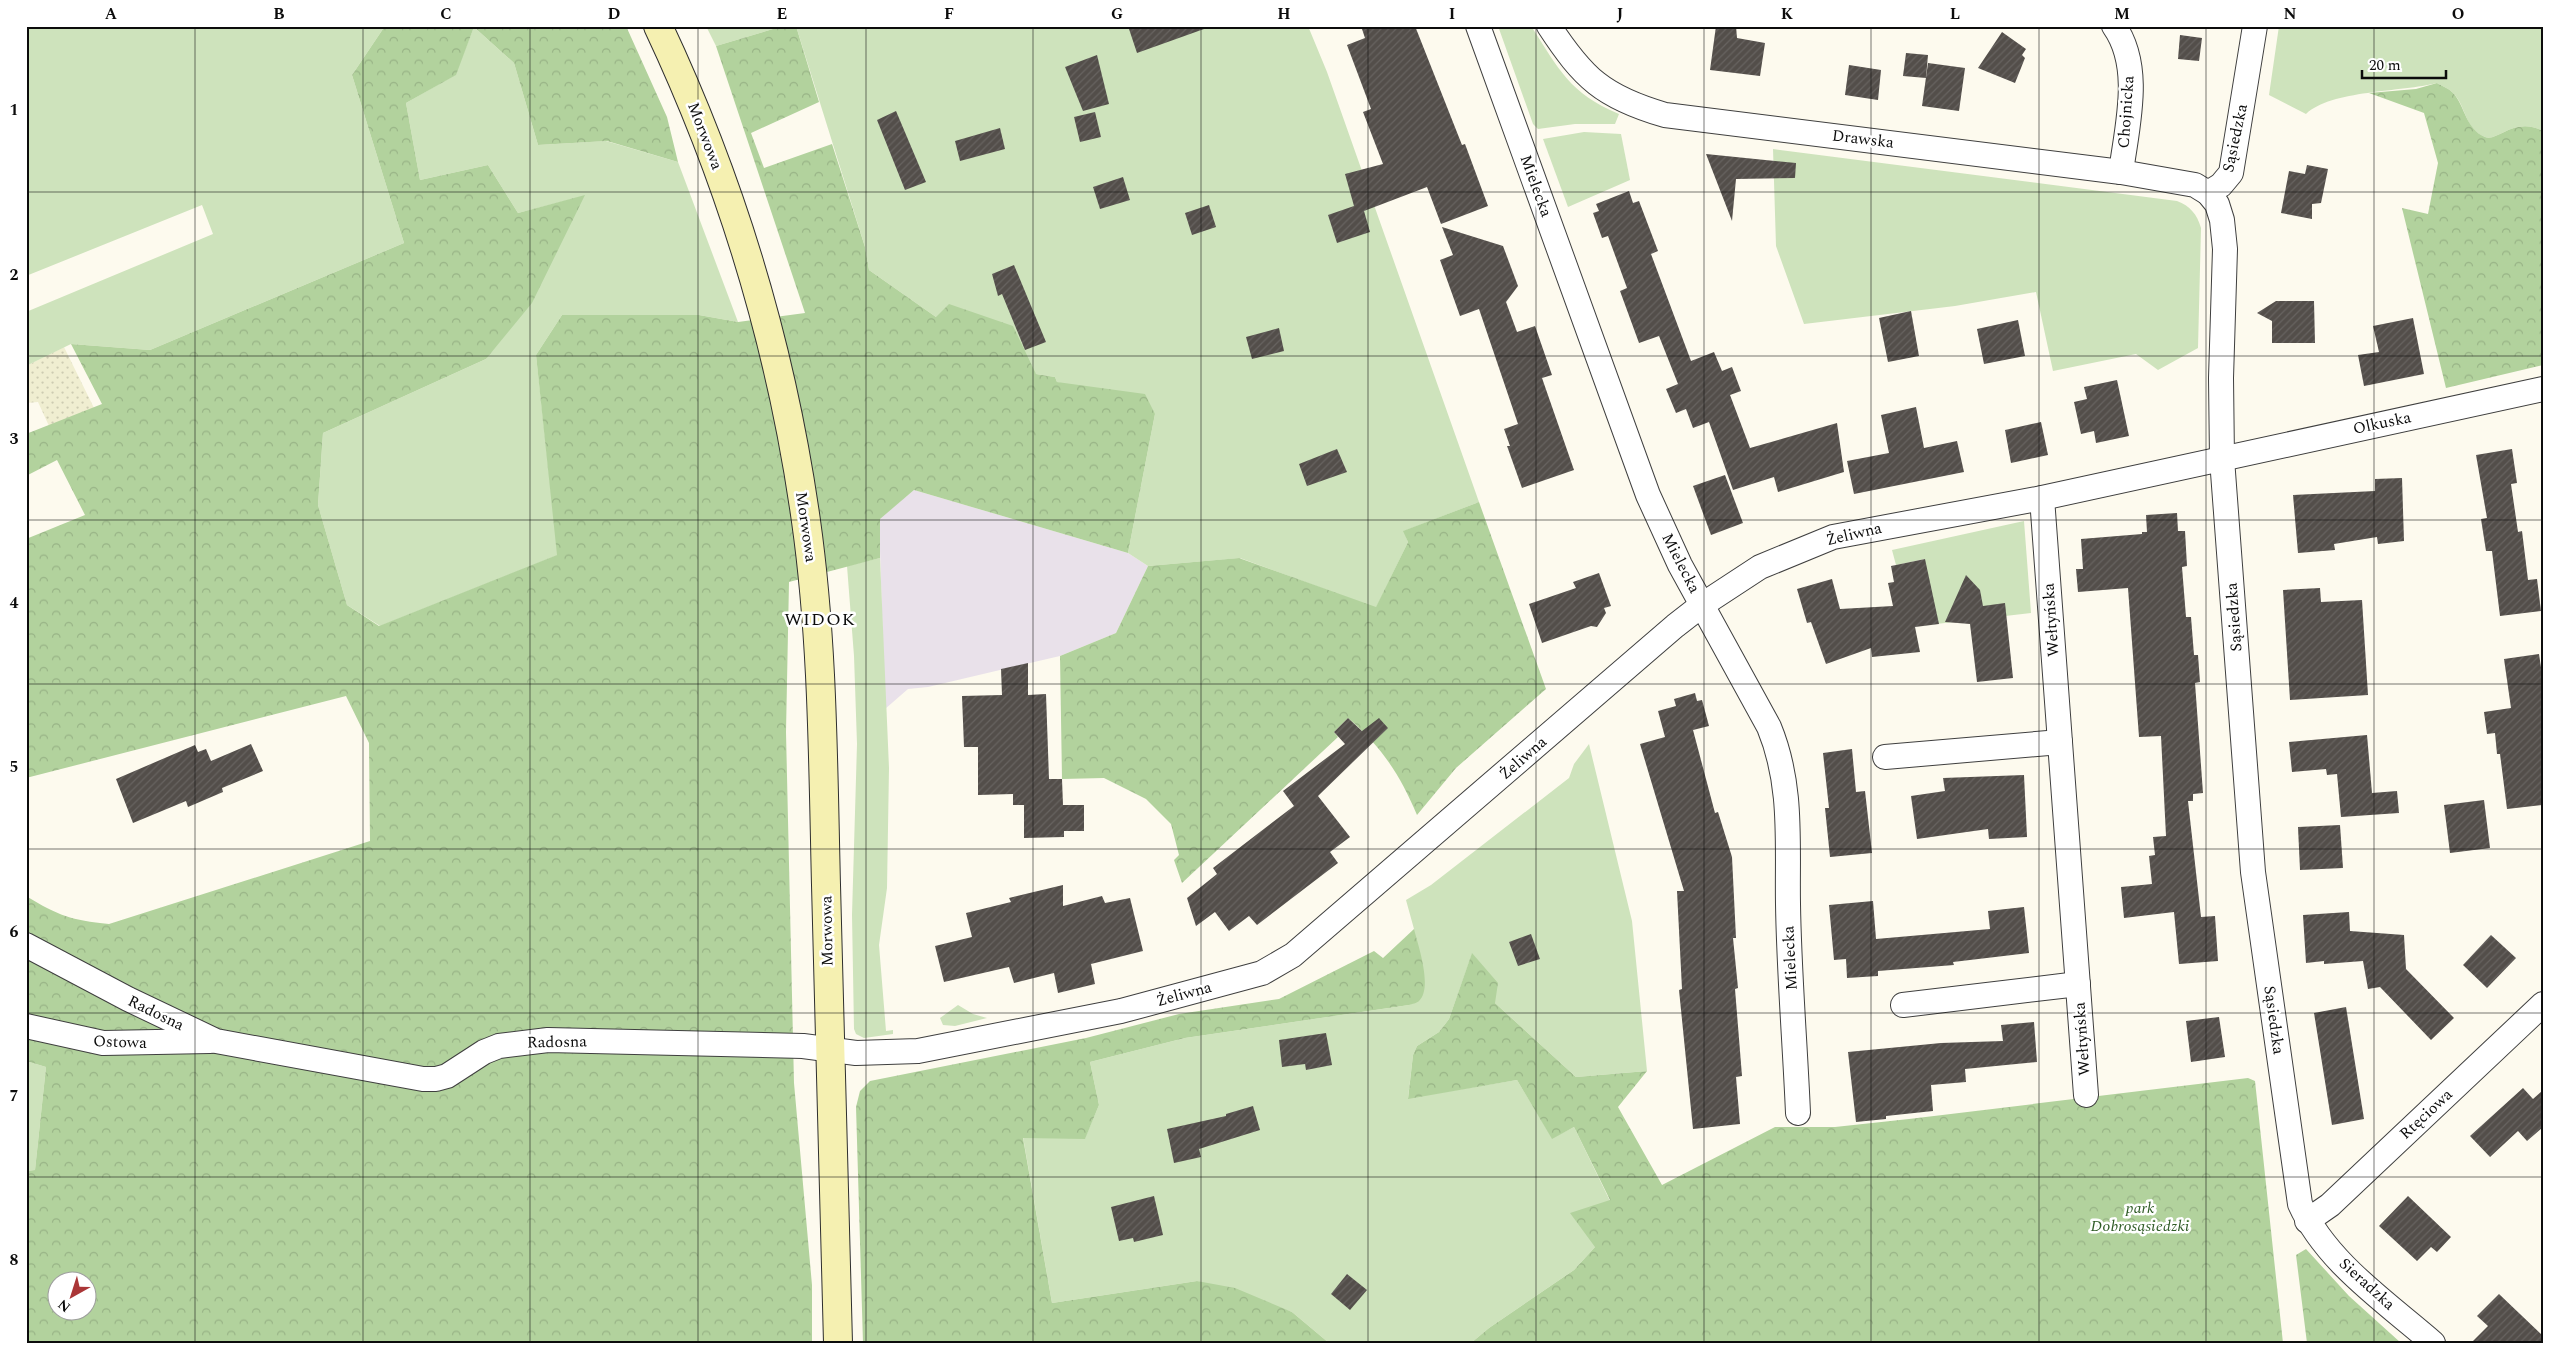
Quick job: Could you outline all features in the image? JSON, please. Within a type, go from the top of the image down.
[{"type":"main road","name":"Morwowa","points":[[658,26],[684,80],[712,150],[739,229],[761,301],[795,455],[810,556],[818,646],[830,1050]]},
{"type":"main road","points":[[830,1050],[838,1343]]},
{"type":"street","name":"Mielecka","points":[[1478,26],[1648,495],[1680,565],[1769,727],[1782,766],[1789,832],[1788,904],[1798,1113]]},
{"type":"street","name":"Drawska","points":[[1549,26],[1578,68],[1593,82],[1623,101],[1664,115],[2121,172],[2188,182],[2208,193]]},
{"type":"street","name":"Chojnicka","points":[[2114,26],[2128,54],[2130,89],[2121,172]]},
{"type":"street","name":"Sąsiedzka","points":[[2255,26],[2231,173],[2221,186],[2208,193],[2220,212],[2224,249],[2221,378],[2222,459],[2253,872],[2300,1204],[2307,1221]]},
{"type":"street","name":"Olkuska","points":[[2222,459],[2543,389]]},
{"type":"street","name":"Żeliwna","points":[[830,1050],[856,1053],[918,1051],[1121,1011],[1262,973],[1279,965],[1314,939],[1702,605],[1760,567],[1833,537],[2042,498],[2222,459]]},
{"type":"street","name":"Wełtyńska","points":[[2042,498],[2086,1095]]},
{"type":"street","points":[[1885,757],[2060,742]]},
{"type":"street","name":"Radosna","points":[[26,945],[128,999],[216,1041],[423,1079],[436,1079],[447,1076],[484,1052],[499,1046],[548,1040],[803,1046],[830,1050]]},
{"type":"street","name":"Wełtyńska","points":[[1904,1005],[2078,984]]},
{"type":"street","name":"Rtęciowa","points":[[2307,1221],[2330,1206],[2543,1004]]},
{"type":"street","name":"Ostowa","points":[[26,1026],[103,1043],[216,1041]]},
{"type":"street","name":"Sieradzka","points":[[2307,1221],[2317,1236],[2352,1273],[2433,1343]]},
{"type":"shaded area","points":[[64,347],[94,408],[49,426],[38,402],[26,403],[26,366]]},
{"type":"shaded area","points":[[914,490],[1128,553],[1148,566],[1116,633],[1060,656],[928,687],[908,689],[885,709],[879,519]]},
{"type":"green space","points":[[26,26],[385,26],[352,75],[404,243],[150,350],[71,344],[26,366],[26,312],[213,234],[202,205],[26,276]]},
{"type":"green space","points":[[385,26],[626,26],[667,117],[678,162],[607,141],[538,145],[514,63],[474,27],[456,75],[406,103],[420,180],[488,165],[518,213],[585,195],[532,303],[486,359],[323,433],[318,505],[347,605],[379,626],[557,555],[536,355],[562,315],[699,315],[738,322],[805,313],[716,46],[783,26],[796,26],[819,102],[751,133],[764,168],[832,144],[865,247],[869,270],[936,317],[949,304],[1013,326],[1036,374],[1055,377],[1057,382],[1145,394],[1155,414],[1128,553],[914,490],[880,519],[880,558],[789,582],[786,732],[794,1083],[812,1285],[812,1343],[26,1343],[26,1171],[35,1170],[46,1067],[26,1061],[26,896],[66,916],[109,924],[370,841],[369,743],[346,696],[26,778],[26,539],[85,515],[57,460],[26,476],[26,434],[102,404],[71,344],[150,350],[404,243],[352,75]]},
{"type":"green space","points":[[706,26],[783,26],[716,46]]},
{"type":"green space","points":[[796,26],[1308,26],[1327,72],[1479,502],[1404,531],[1408,542],[1376,608],[1240,558],[1148,566],[1128,553],[1155,414],[1057,382],[1055,377],[1036,374],[936,317],[869,270],[865,247]]},
{"type":"green space","points":[[1498,26],[1531,26],[1558,67],[1577,88],[1602,106],[1619,114],[1615,124],[1575,124],[1538,129],[1533,124]]},
{"type":"green space","points":[[2279,26],[2543,26],[2543,131],[2524,126],[2508,130],[2490,138],[2485,137],[2473,129],[2454,94],[2437,83],[2332,100],[2317,106],[2306,114],[2269,95]]},
{"type":"green space","points":[[474,27],[514,63],[538,145],[606,141],[678,162],[738,322],[699,315],[562,315],[536,355],[558,555],[380,626],[347,605],[318,505],[323,433],[486,359],[584,196],[518,213],[488,165],[420,180],[406,103],[455,75]]},
{"type":"green space","points":[[2437,83],[2454,94],[2474,129],[2485,137],[2490,138],[2508,130],[2524,126],[2543,131],[2543,365],[2446,388],[2402,208],[2428,214],[2438,163],[2424,113],[2369,93],[2416,89]]},
{"type":"green space","points":[[1584,132],[1621,134],[1630,180],[1568,207],[1543,139]]},
{"type":"green space","points":[[1773,149],[2182,203],[2192,211],[2201,228],[2198,348],[2158,370],[2136,354],[2053,371],[2036,292],[1955,306],[1804,324],[1776,246]]},
{"type":"green space","points":[[1479,502],[1546,689],[1456,768],[1417,815],[1404,787],[1389,762],[1371,740],[1348,718],[1334,732],[1338,737],[1182,883],[1174,860],[1179,855],[1171,824],[1146,799],[1104,778],[1062,779],[1060,656],[1116,633],[1148,566],[1239,558],[1376,607],[1408,542],[1403,531]]},
{"type":"green space","points":[[2024,521],[2031,613],[1919,626],[1925,559],[1896,565],[1892,550]]},
{"type":"green space","points":[[880,558],[889,768],[887,888],[879,945],[886,1031],[893,1030],[893,1034],[864,1038],[856,1034],[854,1029],[852,915],[857,744],[854,656],[847,566]]},
{"type":"green space","points":[[1589,744],[1632,921],[1647,1071],[1576,1077],[1495,1003],[1484,968],[1472,954],[1449,1019],[1439,1032],[1417,1046],[1413,1055],[1408,1098],[1517,1080],[1552,1138],[1574,1127],[1610,1201],[1595,1247],[1574,1270],[1489,1328],[1471,1343],[1329,1343],[1292,1312],[1197,1281],[1052,1303],[1023,1137],[1085,1138],[1099,1105],[1090,1062],[1185,1038],[1409,1005],[1414,929],[1406,900],[1431,885],[1569,778],[1574,764]]},
{"type":"green space","points":[[1414,929],[1425,977],[1423,995],[1419,1001],[1409,1005],[1185,1038],[1090,1062],[1099,1105],[1085,1139],[1023,1138],[1052,1303],[1197,1281],[1235,1288],[1292,1312],[1329,1343],[863,1343],[856,1107],[860,1091],[870,1081],[1086,1038],[1179,1014],[1279,999],[1374,951],[1383,958]]},
{"type":"green space","name":"park Dobrosąsiedzki","points":[[1472,953],[1498,983],[1495,1003],[1576,1077],[1647,1071],[1618,1107],[1662,1185],[1775,1127],[1835,1127],[2248,1078],[2255,1081],[2283,1343],[1471,1343],[1489,1328],[1574,1270],[1595,1247],[1570,1213],[1610,1200],[1574,1127],[1552,1139],[1517,1080],[1408,1099],[1413,1055],[1417,1046],[1439,1032],[1449,1019]]},
{"type":"green space","points":[[958,1005],[973,1014],[987,1018],[955,1026],[943,1025],[940,1018]]},
{"type":"green space","points":[[26,1061],[46,1067],[35,1170],[26,1171]]},
{"type":"green space","points":[[2306,1249],[2349,1296],[2401,1343],[2307,1343],[2296,1255]]},
{"type":"building","points":[[1128,26],[1203,26],[1204,29],[1137,53]]},
{"type":"building","points":[[1361,26],[1415,26],[1462,145],[1465,144],[1488,206],[1441,224],[1427,187],[1364,211],[1370,232],[1337,243],[1328,215],[1354,206],[1345,174],[1383,164],[1363,112],[1371,109],[1347,45],[1365,38]]},
{"type":"building","points":[[1716,26],[1736,26],[1737,38],[1765,43],[1760,76],[1710,70]]},
{"type":"building","points":[[2002,32],[2026,49],[2022,55],[2025,58],[2015,83],[1978,68]]},
{"type":"building","points":[[2180,35],[2202,38],[2199,61],[2178,59]]},
{"type":"building","points":[[1906,53],[1928,55],[1926,78],[1903,76]]},
{"type":"building","points":[[1097,55],[1109,104],[1083,111],[1065,67]]},
{"type":"building","points":[[1928,63],[1965,68],[1959,111],[1922,106]]},
{"type":"building","points":[[1849,65],[1881,70],[1878,100],[1845,95]]},
{"type":"building","points":[[896,111],[926,182],[905,190],[877,120]]},
{"type":"building","points":[[1095,112],[1101,137],[1080,142],[1074,117]]},
{"type":"building","points":[[1000,128],[1005,149],[960,161],[955,141]]},
{"type":"building","points":[[1706,154],[1796,163],[1795,178],[1736,179],[1732,221]]},
{"type":"building","points":[[2307,165],[2328,169],[2321,203],[2312,204],[2312,219],[2281,213],[2289,171],[2305,174]]},
{"type":"building","points":[[1123,177],[1130,200],[1100,209],[1093,187]]},
{"type":"building","points":[[1629,191],[1633,203],[1639,201],[1658,251],[1651,254],[1691,361],[1714,352],[1722,371],[1732,367],[1741,391],[1730,395],[1750,448],[1837,423],[1844,472],[1778,492],[1774,477],[1733,490],[1709,422],[1693,428],[1686,409],[1676,413],[1666,389],[1678,384],[1659,336],[1639,343],[1620,291],[1627,288],[1608,236],[1602,238],[1593,213],[1599,211],[1596,204]]},
{"type":"building","points":[[1209,205],[1216,227],[1192,235],[1185,213]]},
{"type":"building","points":[[1442,227],[1503,246],[1518,286],[1506,302],[1517,332],[1535,326],[1552,375],[1542,378],[1574,470],[1522,488],[1507,446],[1510,446],[1504,429],[1518,424],[1479,309],[1460,316],[1440,260],[1453,255]]},
{"type":"building","points":[[1014,265],[1046,342],[1025,350],[1002,294],[998,296],[992,274]]},
{"type":"building","points":[[2276,301],[2314,301],[2315,343],[2272,343],[2272,321],[2257,313]]},
{"type":"building","points":[[1911,311],[1919,356],[1888,362],[1879,318]]},
{"type":"building","points":[[2413,318],[2424,374],[2364,386],[2358,355],[2379,352],[2373,326]]},
{"type":"building","points":[[2018,320],[2025,356],[1984,364],[1977,329]]},
{"type":"building","points":[[1279,328],[1284,351],[1252,359],[1246,337]]},
{"type":"building","points":[[2117,380],[2129,436],[2096,443],[2094,431],[2081,434],[2074,402],[2087,399],[2084,387]]},
{"type":"building","points":[[1916,407],[1924,448],[1957,441],[1964,472],[1854,494],[1847,461],[1889,453],[1881,415]]},
{"type":"building","points":[[2041,422],[2048,455],[2011,463],[2005,430]]},
{"type":"building","points":[[1337,449],[1347,472],[1307,486],[1299,464]]},
{"type":"building","points":[[2512,449],[2517,483],[2511,484],[2518,532],[2522,531],[2528,580],[2537,579],[2541,611],[2500,616],[2492,551],[2486,551],[2481,519],[2487,518],[2476,455]]},
{"type":"building","points":[[1725,475],[1743,523],[1711,535],[1693,486]]},
{"type":"building","points":[[2402,478],[2404,541],[2378,544],[2377,537],[2334,544],[2335,550],[2298,553],[2293,495],[2375,491],[2375,479]]},
{"type":"building","points":[[2177,513],[2178,531],[2185,531],[2187,566],[2182,567],[2186,617],[2191,617],[2194,655],[2198,655],[2200,682],[2195,683],[2203,793],[2193,794],[2193,801],[2188,801],[2201,917],[2215,916],[2218,961],[2179,964],[2174,912],[2124,918],[2121,887],[2152,884],[2149,856],[2155,855],[2153,837],[2166,836],[2161,736],[2139,737],[2128,588],[2078,592],[2076,569],[2083,569],[2081,539],[2142,534],[2142,532],[2147,532],[2146,515]]},
{"type":"building","points":[[1925,559],[1939,624],[1915,627],[1920,652],[1872,657],[1871,648],[1826,664],[1811,622],[1807,623],[1797,589],[1832,579],[1840,609],[1893,606],[1888,583],[1894,582],[1891,566]]},
{"type":"building","points":[[1599,573],[1611,606],[1604,608],[1606,613],[1597,627],[1591,626],[1542,643],[1529,604],[1576,588],[1573,582]]},
{"type":"building","points":[[1966,575],[1980,590],[1983,606],[2005,603],[2013,678],[1977,682],[1970,624],[1945,622]]},
{"type":"building","points":[[2320,588],[2321,602],[2362,600],[2368,695],[2290,700],[2283,590]]},
{"type":"building","points":[[2539,654],[2543,681],[2543,805],[2507,809],[2500,754],[2497,754],[2495,733],[2487,734],[2484,712],[2511,708],[2504,659]]},
{"type":"building","points":[[1028,663],[1028,695],[1046,694],[1049,779],[1062,779],[1063,805],[1084,805],[1084,831],[1064,831],[1064,837],[1024,838],[1024,805],[1013,805],[1013,794],[978,795],[978,747],[964,747],[962,696],[1002,695],[1001,669]]},
{"type":"building","points":[[1695,693],[1697,701],[1702,700],[1709,726],[1693,730],[1715,813],[1718,812],[1732,857],[1736,938],[1733,938],[1738,988],[1735,989],[1742,1076],[1736,1077],[1740,1124],[1693,1129],[1679,990],[1682,989],[1677,891],[1684,891],[1640,744],[1665,737],[1658,711],[1676,706],[1674,699]]},
{"type":"building","points":[[1348,718],[1362,731],[1379,718],[1388,728],[1318,796],[1350,837],[1330,852],[1338,863],[1257,925],[1249,916],[1229,931],[1215,912],[1196,926],[1187,898],[1217,874],[1213,868],[1294,806],[1283,791],[1345,744],[1334,732]]},
{"type":"building","points":[[2367,735],[2372,793],[2397,791],[2399,813],[2341,817],[2337,774],[2327,775],[2326,769],[2292,772],[2289,742]]},
{"type":"building","points":[[251,744],[263,771],[222,788],[223,792],[188,807],[186,801],[133,823],[116,779],[195,745],[198,752],[206,749],[211,761]]},
{"type":"building","points":[[1852,749],[1856,792],[1865,791],[1872,853],[1830,857],[1825,808],[1829,808],[1823,753]]},
{"type":"building","points":[[2024,775],[2027,837],[1989,839],[1988,829],[1917,839],[1911,796],[1945,791],[1943,778]]},
{"type":"building","points":[[2484,800],[2490,848],[2450,853],[2444,805]]},
{"type":"building","points":[[2340,825],[2343,868],[2300,870],[2298,827]]},
{"type":"building","points":[[1063,885],[1063,906],[1102,896],[1105,903],[1130,898],[1143,951],[1091,964],[1095,984],[1058,993],[1054,973],[1014,983],[1009,967],[944,982],[935,946],[972,937],[966,913],[1011,902],[1009,898]]},
{"type":"building","points":[[1873,901],[1876,939],[1990,929],[1988,911],[2024,907],[2029,953],[1953,962],[1954,965],[1878,971],[1878,976],[1847,978],[1846,959],[1834,960],[1829,905]]},
{"type":"building","points":[[2349,912],[2350,931],[2404,935],[2406,969],[2454,1018],[2431,1040],[2380,987],[2368,989],[2363,961],[2324,964],[2324,961],[2306,963],[2303,915]]},
{"type":"building","points":[[1531,934],[1540,959],[1518,966],[1509,942]]},
{"type":"building","points":[[2491,935],[2516,958],[2487,988],[2463,965]]},
{"type":"building","points":[[2346,1007],[2364,1119],[2332,1125],[2314,1013]]},
{"type":"building","points":[[2219,1017],[2225,1057],[2191,1062],[2186,1021]]},
{"type":"building","points":[[2034,1022],[2037,1062],[1965,1069],[1966,1082],[1931,1085],[1933,1111],[1886,1116],[1886,1119],[1856,1122],[1848,1052],[1941,1043],[2003,1041],[2001,1025]]},
{"type":"building","points":[[1326,1033],[1332,1065],[1306,1070],[1305,1064],[1282,1067],[1279,1040]]},
{"type":"building","points":[[2523,1088],[2533,1099],[2543,1090],[2543,1127],[2527,1141],[2518,1131],[2490,1157],[2470,1136]]},
{"type":"building","points":[[1253,1106],[1260,1130],[1199,1149],[1201,1157],[1174,1163],[1167,1129],[1226,1116],[1226,1114]]},
{"type":"building","points":[[1154,1196],[1163,1235],[1134,1242],[1133,1238],[1119,1241],[1111,1207]]},
{"type":"building","points":[[2408,1196],[2451,1237],[2437,1252],[2431,1247],[2417,1261],[2379,1226]]},
{"type":"building","points":[[1347,1274],[1367,1290],[1350,1310],[1331,1294]]},
{"type":"building","points":[[2499,1294],[2543,1336],[2543,1343],[2471,1343],[2488,1326],[2477,1316]]},
{"type":"district","name":"WIDOK","points":[[820,619]]}]
